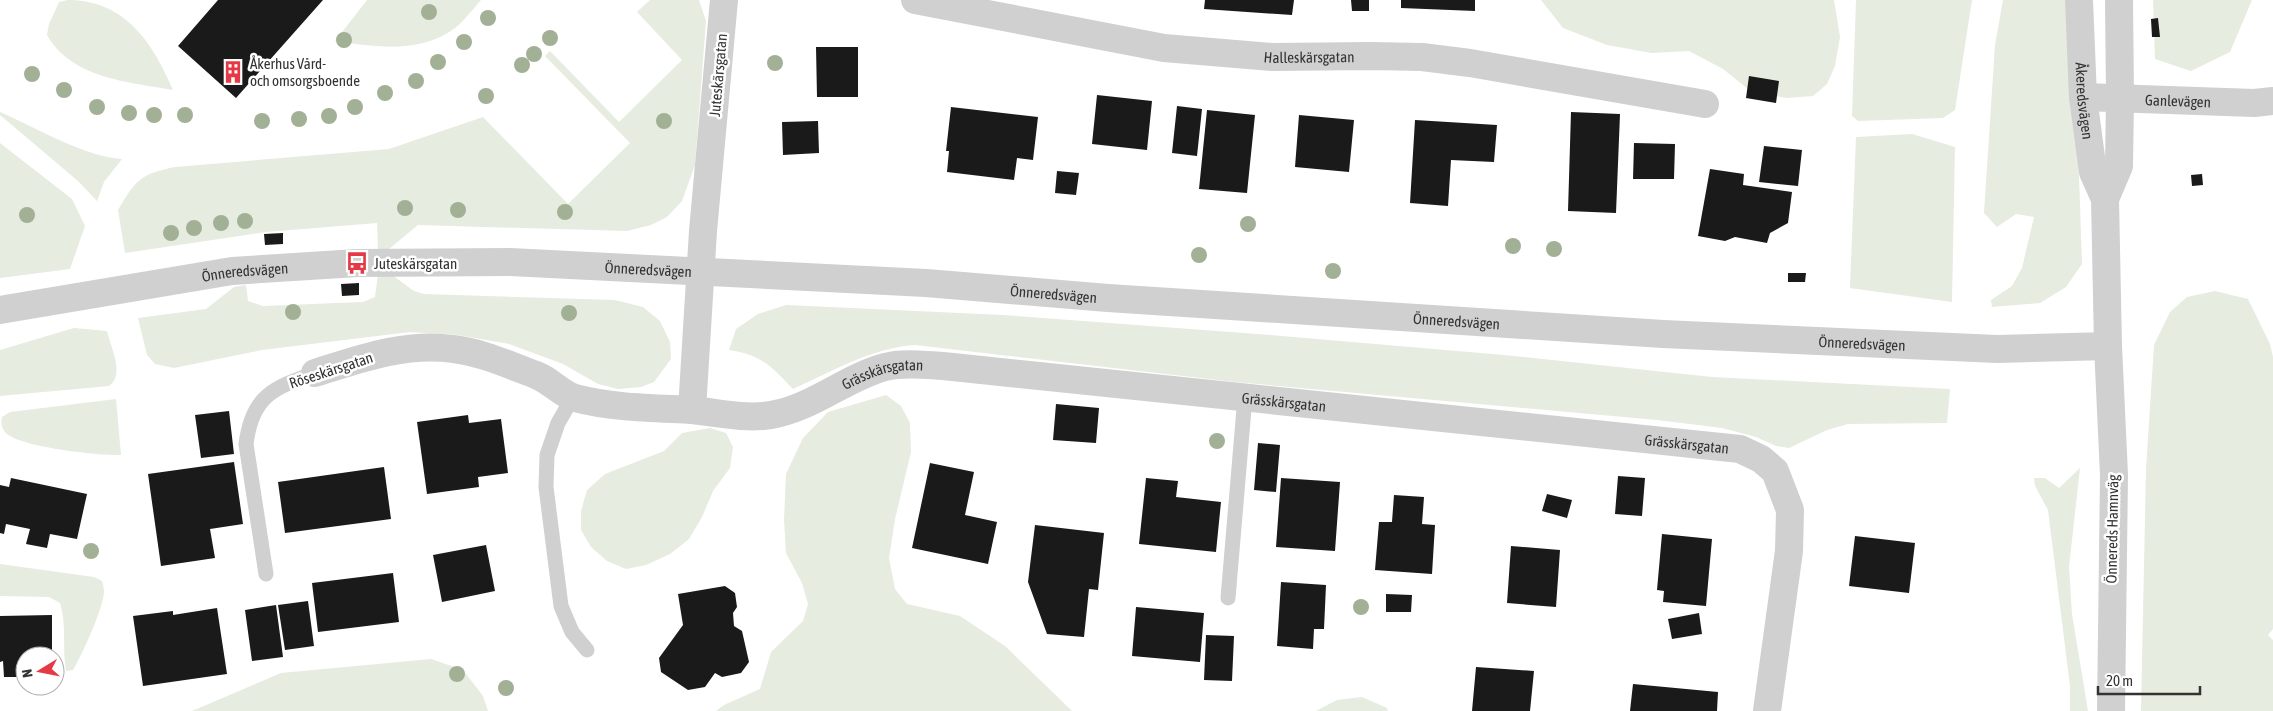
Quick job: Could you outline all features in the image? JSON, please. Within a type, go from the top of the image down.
[{"type":"street","name":"Juteskärsgatan","points":[[702,270],[724,0]]},
{"type":"street","name":"Halleskärsgatan","points":[[923,0],[1164,48],[1272,57],[1422,57],[1470,63],[1705,104]]},
{"type":"street","name":"Åkeredsvägen","points":[[2079,0],[2083,97],[2093,172],[2105,198],[2108,346]]},
{"type":"street","name":"Åkeredsvägen","points":[[2105,198],[2119,166],[2119,0]]},
{"type":"street","name":"Ganlevägen","points":[[2083,97],[2254,103],[2273,101]]},
{"type":"street","name":"Önneredsvägen","points":[[0,310],[193,277],[274,268],[357,263],[510,262],[702,270],[926,283],[1108,298],[1663,334],[1997,349],[2108,346]]},
{"type":"street","points":[[692,410],[702,270]]},
{"type":"street","name":"Önnereds Hamnväg","points":[[2108,346],[2114,474],[2110,711]]},
{"type":"street","name":"Röseskärsgatan","points":[[316,373],[349,362],[402,350],[453,349],[485,356],[543,378],[573,397],[613,406],[692,410]]},
{"type":"street","name":"Grässkärsgatan","points":[[692,410],[750,417],[779,414],[800,407],[855,378],[887,366],[943,366],[1740,449],[1761,459],[1775,471],[1790,510],[1789,551],[1767,711]]},
{"type":"lane","name":"Röseskärsgatan","points":[[266,574],[246,444],[248,424],[262,400],[290,382],[316,373]]},
{"type":"lane","points":[[573,397],[558,422],[547,455],[546,487],[549,526],[561,606],[572,632],[587,650]]},
{"type":"lane","points":[[1228,598],[1245,397]]},
{"type":"shaded area","points":[[68,0],[88,2],[106,7],[134,27],[156,56],[173,90],[102,76],[70,61],[57,49],[47,35],[49,24],[59,2]]},
{"type":"shaded area","points":[[367,0],[481,0],[455,28],[427,42],[397,47],[335,41]]},
{"type":"shaded area","points":[[650,0],[699,0],[706,21],[695,165],[682,201],[667,217],[651,225],[627,231],[418,225],[389,249],[378,251],[377,223],[266,232],[125,253],[118,210],[135,185],[154,172],[175,167],[389,149],[483,117],[568,204],[630,143],[545,56],[550,51],[619,122],[682,60],[637,12]]},
{"type":"shaded area","points":[[1541,0],[1834,0],[1840,37],[1835,66],[1827,84],[1813,96],[1787,98],[1752,92],[1723,69],[1689,51],[1652,53],[1607,45],[1563,28]]},
{"type":"shaded area","points":[[1856,0],[1972,0],[1955,110],[1943,118],[1858,121],[1852,116]]},
{"type":"shaded area","points":[[2003,0],[2073,0],[2082,264],[2066,287],[2040,303],[1992,307],[1991,300],[2012,286],[2022,268],[2034,217],[2016,214],[1997,227],[1984,213],[1995,45]]},
{"type":"shaded area","points":[[2153,0],[2252,0],[2230,52],[2191,71],[2155,59]]},
{"type":"shaded area","points":[[0,112],[76,147],[92,153],[122,159],[104,182],[97,201],[78,181],[0,115]]},
{"type":"shaded area","points":[[1912,134],[1955,147],[1952,302],[1850,288],[1856,137]]},
{"type":"shaded area","points":[[0,143],[72,199],[85,226],[70,269],[0,278]]},
{"type":"shaded area","points":[[378,274],[392,275],[414,291],[424,294],[615,300],[643,307],[660,321],[670,342],[671,359],[654,382],[641,387],[618,389],[598,384],[563,364],[509,344],[458,335],[410,332],[262,350],[174,368],[155,364],[147,355],[138,318],[206,309],[234,287],[246,285],[248,301],[263,306],[363,302],[375,297]]},
{"type":"shaded area","points":[[2215,291],[2248,299],[2270,344],[2273,357],[2273,629],[2268,635],[2273,640],[2273,711],[2141,711],[2146,469],[2154,345],[2170,312],[2187,297]]},
{"type":"shaded area","points":[[786,305],[1003,315],[1504,355],[1712,377],[1950,389],[1947,423],[1848,424],[1827,430],[1789,448],[1776,446],[1756,437],[1722,428],[1657,420],[1235,382],[915,345],[868,355],[793,389],[772,368],[758,358],[729,350],[736,329],[758,314]]},
{"type":"shaded area","points":[[74,328],[107,331],[116,361],[116,375],[114,381],[109,386],[0,396],[0,350]]},
{"type":"shaded area","points":[[886,395],[901,406],[910,423],[911,452],[895,519],[889,558],[895,589],[907,604],[960,616],[1005,646],[1072,711],[716,711],[724,705],[760,689],[771,652],[803,621],[808,604],[802,583],[786,553],[784,520],[786,474],[803,438],[828,412]]},
{"type":"shaded area","points":[[116,399],[121,455],[60,450],[25,442],[5,432],[1,423],[2,417],[10,412]]},
{"type":"shaded area","points":[[710,428],[726,433],[733,447],[730,468],[713,491],[702,517],[689,539],[670,554],[646,565],[626,569],[607,561],[591,547],[581,530],[581,511],[587,490],[605,474],[664,451],[682,433]]},
{"type":"shaded area","points":[[2080,468],[2069,567],[2072,614],[2088,711],[2070,711],[2070,686],[2048,510],[2035,486],[2034,478],[2045,478],[2059,488]]},
{"type":"shaded area","points":[[0,564],[94,577],[102,581],[104,592],[100,609],[86,643],[73,670],[66,671],[60,603],[49,597],[0,596]]},
{"type":"shaded area","points":[[431,659],[463,670],[483,696],[488,711],[192,711],[281,673]]},
{"type":"shaded area","points":[[1362,697],[1387,708],[1388,711],[1316,711],[1337,700]]},
{"type":"building","name":"Åkerhus Vård- och omsorgsboende","points":[[218,0],[323,0],[236,98],[178,46]]},
{"type":"building","points":[[1205,0],[1294,0],[1292,15],[1204,9]]},
{"type":"building","points":[[1351,0],[1369,0],[1369,11],[1352,11]]},
{"type":"building","points":[[1401,0],[1475,0],[1475,11],[1401,8]]},
{"type":"building","points":[[2158,18],[2160,37],[2152,37],[2151,19]]},
{"type":"building","points":[[816,47],[858,47],[858,97],[817,97]]},
{"type":"building","points":[[1749,76],[1779,81],[1776,103],[1746,98]]},
{"type":"building","points":[[1097,95],[1152,101],[1147,150],[1092,144]]},
{"type":"building","points":[[1177,106],[1202,109],[1197,156],[1172,153]]},
{"type":"building","points":[[951,107],[1038,117],[1033,160],[1017,158],[1014,180],[947,172],[949,151],[946,151]]},
{"type":"building","points":[[1207,110],[1255,115],[1247,193],[1199,189]]},
{"type":"building","points":[[1571,112],[1620,114],[1616,213],[1568,211]]},
{"type":"building","points":[[1299,115],[1354,120],[1349,172],[1295,167]]},
{"type":"building","points":[[1415,120],[1497,125],[1494,162],[1451,160],[1448,206],[1410,203]]},
{"type":"building","points":[[818,121],[819,153],[783,155],[782,122]]},
{"type":"building","points":[[1634,143],[1675,144],[1674,179],[1633,179]]},
{"type":"building","points":[[1764,146],[1802,150],[1798,186],[1759,182]]},
{"type":"building","points":[[1710,169],[1744,174],[1743,185],[1792,192],[1788,223],[1770,233],[1767,243],[1735,237],[1725,241],[1698,236]]},
{"type":"building","points":[[1057,171],[1079,173],[1076,195],[1055,193]]},
{"type":"building","points":[[2202,174],[2203,185],[2192,186],[2191,175]]},
{"type":"building","points":[[283,233],[283,244],[265,245],[264,234]]},
{"type":"building","points":[[1788,273],[1806,273],[1805,282],[1788,282]]},
{"type":"building","points":[[359,283],[359,295],[342,296],[341,284]]},
{"type":"building","points":[[1056,404],[1099,408],[1096,443],[1053,440]]},
{"type":"building","points":[[229,411],[234,454],[201,458],[195,415]]},
{"type":"building","points":[[468,415],[469,423],[501,419],[508,473],[478,477],[479,487],[427,494],[417,422]]},
{"type":"building","points":[[1258,443],[1280,445],[1276,492],[1254,490]]},
{"type":"building","points":[[234,462],[243,524],[210,529],[215,558],[161,566],[148,474]]},
{"type":"building","points":[[930,463],[974,472],[965,515],[997,522],[988,564],[912,548]]},
{"type":"building","points":[[384,467],[391,519],[285,533],[278,482]]},
{"type":"building","points":[[1618,476],[1645,478],[1642,516],[1615,514]]},
{"type":"building","points":[[11,478],[87,494],[77,539],[50,534],[47,548],[26,544],[30,529],[6,524],[4,534],[0,533],[0,485],[9,487]]},
{"type":"building","points":[[1146,478],[1178,481],[1176,497],[1221,502],[1216,552],[1139,544]]},
{"type":"building","points":[[1281,478],[1340,482],[1335,551],[1276,547]]},
{"type":"building","points":[[1547,494],[1572,500],[1567,518],[1542,511]]},
{"type":"building","points":[[1394,495],[1424,497],[1422,524],[1435,525],[1432,574],[1375,570],[1379,522],[1392,522]]},
{"type":"building","points":[[1035,525],[1104,533],[1098,590],[1089,589],[1084,637],[1047,634],[1028,582]]},
{"type":"building","points":[[1662,534],[1712,539],[1706,606],[1663,602],[1664,591],[1657,590]]},
{"type":"building","points":[[1855,536],[1915,543],[1909,593],[1849,586]]},
{"type":"building","points":[[486,545],[495,591],[442,602],[433,555]]},
{"type":"building","points":[[1511,546],[1560,550],[1556,607],[1507,603]]},
{"type":"building","points":[[393,573],[399,622],[318,632],[312,583]]},
{"type":"building","points":[[1281,582],[1326,585],[1324,629],[1314,629],[1313,649],[1277,646]]},
{"type":"building","points":[[725,586],[735,593],[737,607],[733,613],[734,626],[742,631],[749,662],[741,673],[722,677],[715,673],[705,687],[688,690],[661,672],[659,658],[683,625],[678,594]]},
{"type":"building","points":[[1386,594],[1412,595],[1411,612],[1386,612]]},
{"type":"building","points":[[308,601],[314,646],[285,650],[278,605]]},
{"type":"building","points":[[276,605],[283,657],[252,661],[245,610]]},
{"type":"building","points":[[1136,607],[1204,613],[1200,662],[1132,656]]},
{"type":"building","points":[[217,608],[227,674],[143,686],[133,616],[173,611],[173,615]]},
{"type":"building","points":[[1699,613],[1702,634],[1672,639],[1668,619]]},
{"type":"building","points":[[52,615],[52,646],[15,646],[15,677],[4,677],[3,661],[0,662],[0,616]]},
{"type":"building","points":[[1206,635],[1234,636],[1232,681],[1204,680]]},
{"type":"building","points":[[1476,667],[1534,671],[1530,711],[1472,711]]},
{"type":"building","points":[[1633,684],[1718,692],[1717,711],[1630,711]]},
{"type":"place","name":"Åkerhus Vård- och omsorgsboende","points":[[233,72]]},
{"type":"place","name":"Juteskärsgatan","points":[[357,263]]}]
